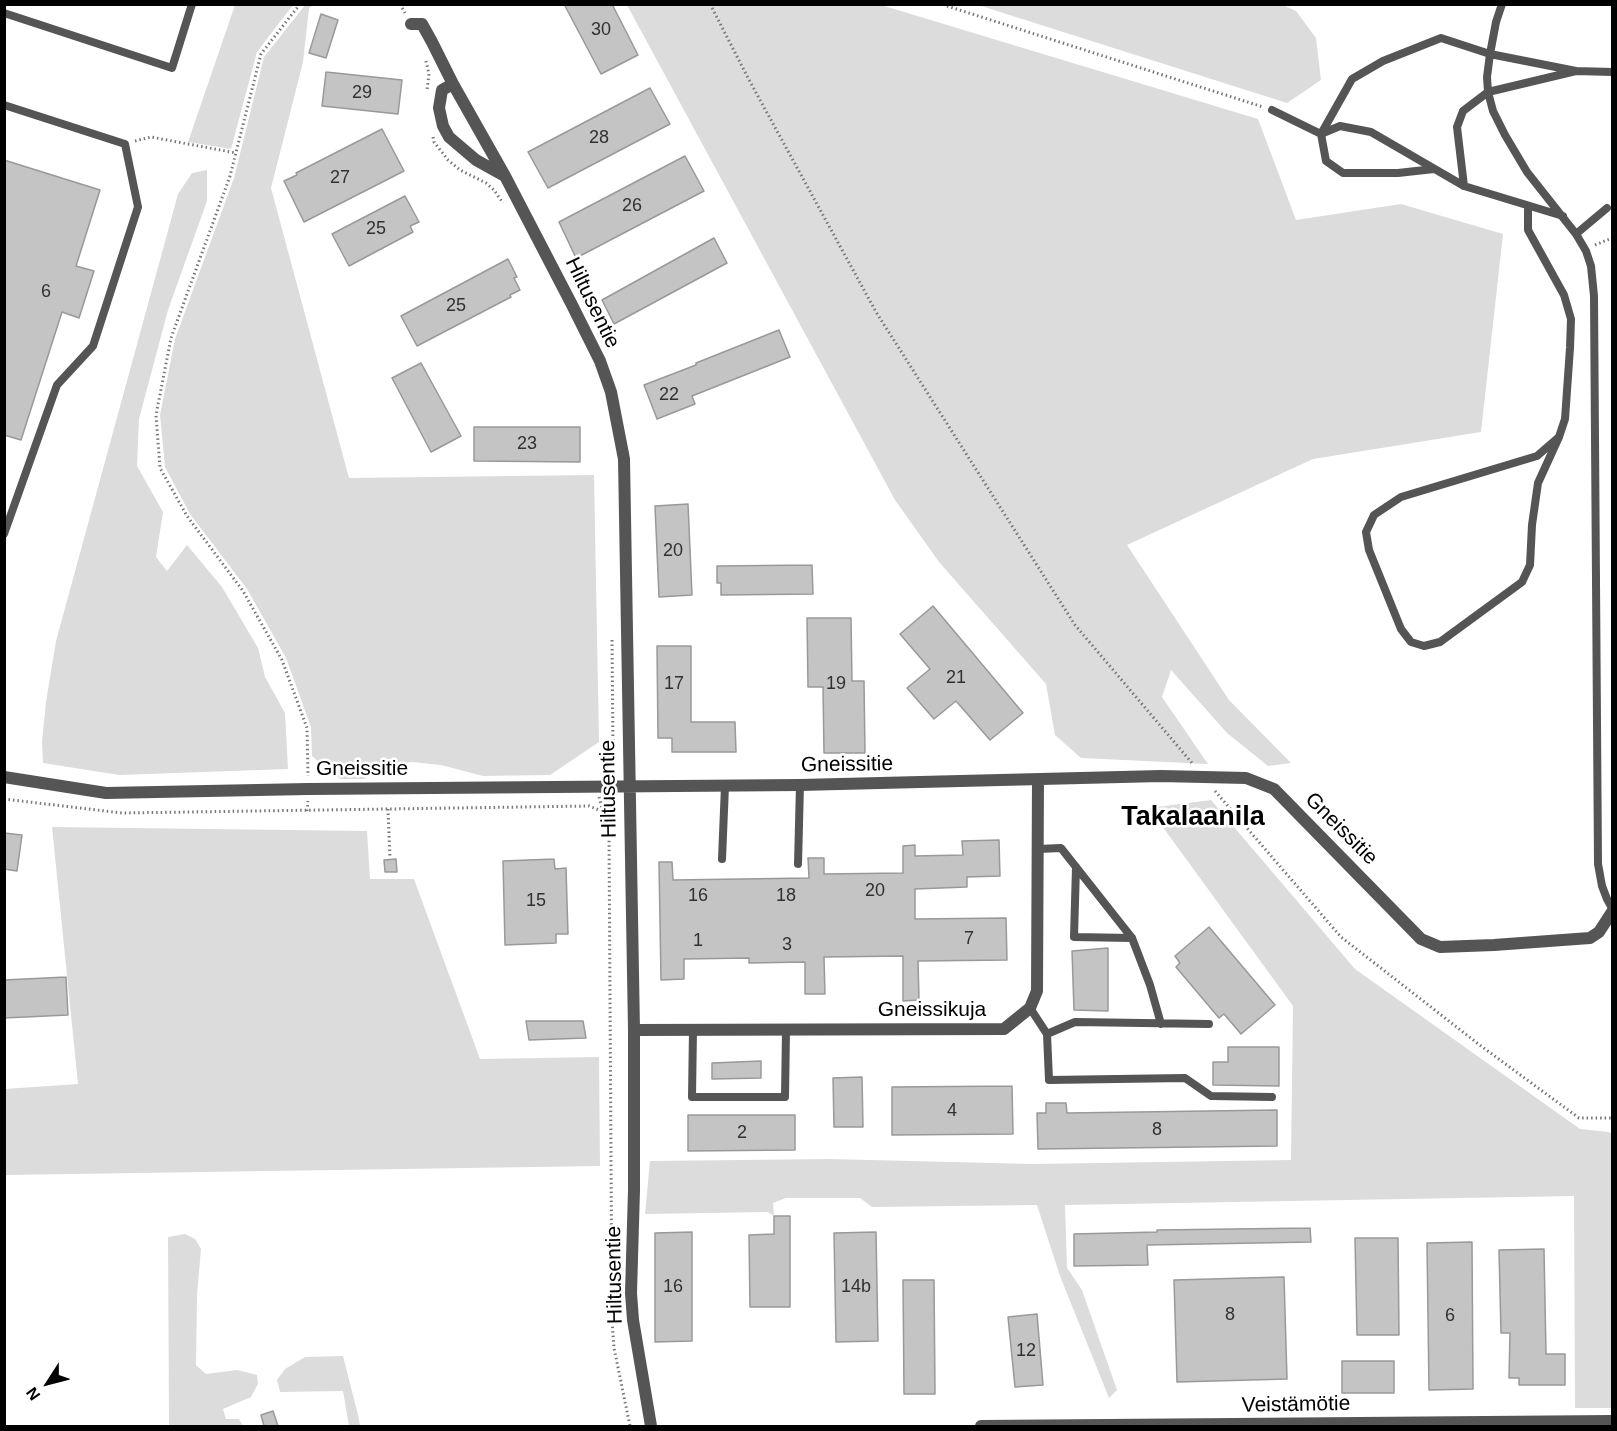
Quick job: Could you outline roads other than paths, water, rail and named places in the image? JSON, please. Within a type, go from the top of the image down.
[{"type":"street","name":"Hiltusentie","points":[[411,24],[422,24],[505,176],[600,361],[611,392],[624,459],[634,1030],[634,1190],[631,1293],[633,1320],[651,1426]]},
{"type":"street","points":[[453,84],[442,90],[439,108],[443,126],[449,137],[476,160],[505,176]]},
{"type":"street","name":"Gneissitie","points":[[4,777],[106,793],[800,785],[1161,776],[1245,778],[1274,789],[1421,939],[1440,947],[1590,938],[1599,932],[1612,910]]},
{"type":"street","points":[[1030,1008],[1037,991],[1038,780]]},
{"type":"street","name":"Gneissikuja","points":[[634,1030],[1004,1029],[1030,1008]]},
{"type":"street","name":"Veistämötie","points":[[981,1426],[1346,1425],[1612,1420]]},
{"type":"lane","points":[[4,13],[172,68],[192,4]]},
{"type":"lane","points":[[1502,4],[1496,22],[1487,76],[1493,111],[1527,172],[1576,234],[1586,250],[1591,266],[1594,296],[1598,864],[1602,886],[1612,910]]},
{"type":"lane","points":[[1434,169],[1398,173],[1342,173],[1326,161],[1321,134],[1352,79],[1383,61],[1441,38],[1490,54],[1576,71],[1612,72]]},
{"type":"lane","points":[[1464,186],[1457,127],[1463,111],[1488,92],[1576,71]]},
{"type":"lane","points":[[4,105],[125,144],[138,207],[93,346],[57,385],[6,534],[4,534]]},
{"type":"lane","points":[[1272,110],[1321,134],[1340,126],[1371,132],[1464,186],[1563,216]]},
{"type":"lane","points":[[1528,206],[1528,230],[1564,295],[1570,319],[1565,419],[1559,437],[1538,483],[1532,525],[1530,565],[1522,582],[1440,642],[1424,646],[1411,642],[1401,629],[1369,550],[1366,532],[1374,515],[1401,497],[1537,456],[1559,437]]},
{"type":"lane","points":[[1576,234],[1607,208]]},
{"type":"lane","points":[[798,864],[800,785]]},
{"type":"lane","points":[[722,859],[725,786]]},
{"type":"lane","points":[[1038,849],[1061,848],[1132,938],[1150,985],[1161,1024]]},
{"type":"lane","points":[[1076,867],[1074,937],[1132,938]]},
{"type":"lane","points":[[1030,1008],[1047,1034],[1049,1080],[1185,1078],[1211,1096],[1272,1097]]},
{"type":"lane","points":[[1047,1034],[1075,1022],[1209,1024]]},
{"type":"lane","points":[[693,1030],[692,1097],[785,1097],[786,1030]]},
{"type":"district","name":"Takalaanila","points":[[1193,818]]}]
